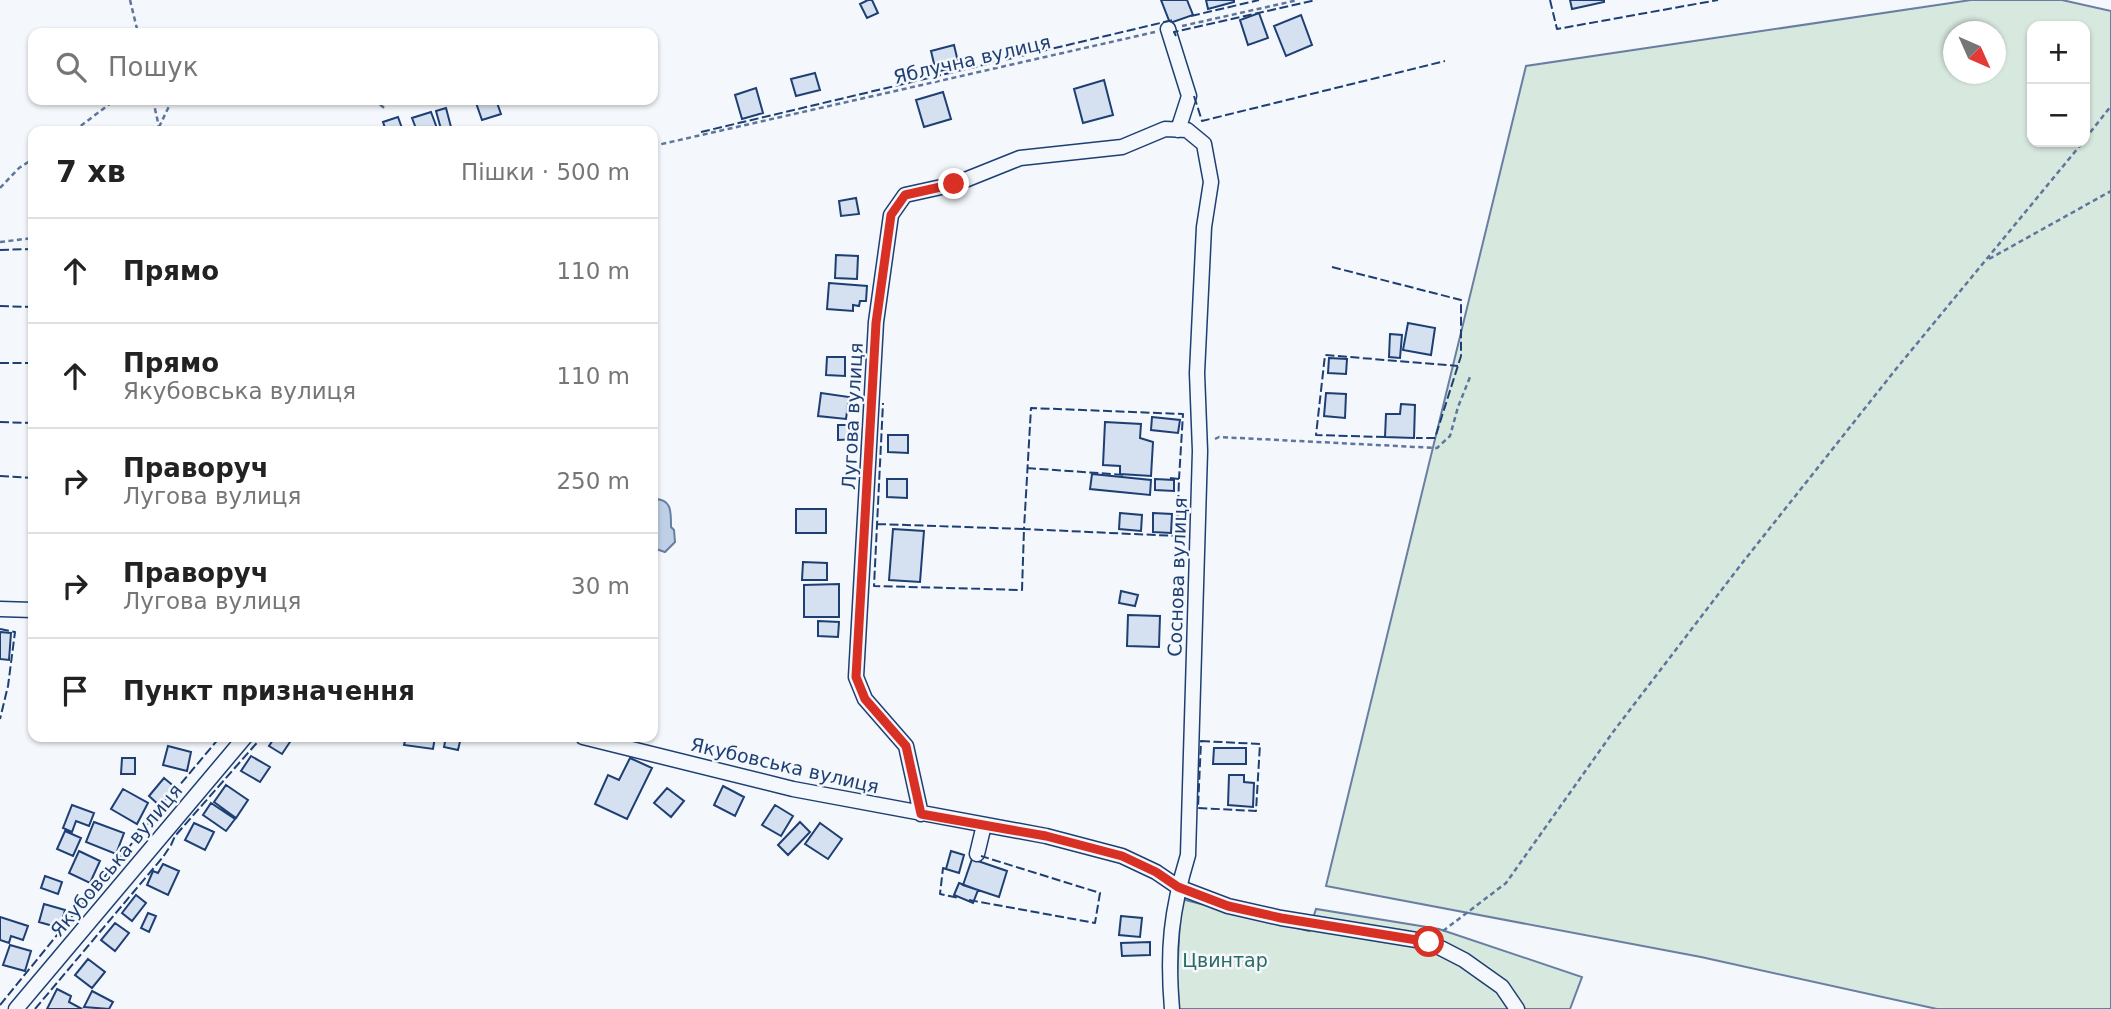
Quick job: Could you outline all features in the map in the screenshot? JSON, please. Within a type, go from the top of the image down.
[{"type":"street","points":[[1168,29],[1189,96],[1178,130]]},
{"type":"street","name":"Лугова вулиця","points":[[921,814],[906,746],[865,699],[856,677],[876,323],[891,215],[905,195],[954,184],[1020,158],[1122,148],[1165,129],[1178,130]]},
{"type":"street","name":"Соснова вулиця","points":[[1172,1009],[1169,976],[1170,928],[1188,855],[1199,447],[1197,373],[1204,227],[1211,182],[1204,144],[1187,130],[1178,130]]},
{"type":"street","points":[[0,609],[28,610]]},
{"type":"street","name":"Якубовська вулиця","points":[[16,1009],[241,742]]},
{"type":"street","name":"Якубовська вулиця","points":[[603,742],[793,789],[1046,836],[1122,856],[1156,872],[1178,887],[1228,906],[1281,918],[1429,942],[1464,960],[1502,987],[1517,1009]]},
{"type":"street","points":[[977,854],[984,825]]},
{"type":"path","points":[[130,0],[137,28]]},
{"type":"path","name":"Яблучна вулиця","points":[[658,145],[1298,0]]},
{"type":"path","points":[[81,126],[108,105]]},
{"type":"path","points":[[154,105],[157,126]]},
{"type":"path","points":[[160,126],[170,105]]},
{"type":"path","points":[[380,105],[386,109]]},
{"type":"path","points":[[2090,132],[2111,106]]},
{"type":"path","points":[[1429,942],[1506,883],[1613,732],[1743,562],[1896,369],[2078,147]]},
{"type":"path","points":[[0,188],[28,162]]},
{"type":"path","points":[[1986,261],[2111,191]]},
{"type":"path","points":[[0,242],[28,239]]},
{"type":"path","points":[[1199,447],[1219,437],[1437,449],[1450,436],[1470,377]]},
{"type":"green space","points":[[1971,0],[2062,0],[2111,11],[2111,1009],[1937,1009],[1701,957],[1326,886],[1526,66]]},
{"type":"green space","name":"Цвинтар","points":[[1181,899],[1309,931],[1316,909],[1439,929],[1582,977],[1570,1009],[1179,1009],[1177,977]]},
{"type":"water","points":[[658,499],[667,503],[671,527],[674,530],[675,542],[665,552],[658,550]]},
{"type":"building","points":[[872,0],[878,13],[867,18],[860,4]]},
{"type":"building","points":[[1161,0],[1187,0],[1193,15],[1170,23]]},
{"type":"building","points":[[1206,0],[1234,0],[1234,2],[1208,9]]},
{"type":"building","points":[[1570,0],[1604,0],[1604,2],[1572,9]]},
{"type":"building","points":[[1259,13],[1268,38],[1248,45],[1240,20]]},
{"type":"building","points":[[1301,15],[1312,45],[1286,56],[1274,26]]},
{"type":"building","points":[[954,45],[959,66],[936,72],[931,51]]},
{"type":"building","points":[[815,73],[820,90],[796,96],[791,79]]},
{"type":"building","points":[[1104,80],[1113,115],[1083,123],[1074,89]]},
{"type":"building","points":[[756,88],[763,113],[742,119],[735,95]]},
{"type":"building","points":[[943,92],[951,119],[924,127],[916,100]]},
{"type":"building","points":[[477,105],[498,105],[501,114],[482,120]]},
{"type":"building","points":[[446,108],[451,126],[440,126],[436,111]]},
{"type":"building","points":[[431,112],[436,126],[415,126],[412,118]]},
{"type":"building","points":[[398,117],[401,126],[384,126],[383,122]]},
{"type":"building","points":[[856,198],[859,214],[841,216],[839,201]]},
{"type":"building","points":[[836,255],[858,256],[857,279],[835,278]]},
{"type":"building","points":[[829,283],[867,286],[866,301],[860,301],[859,306],[853,305],[853,311],[827,309]]},
{"type":"building","points":[[1408,323],[1435,328],[1431,355],[1403,350]]},
{"type":"building","points":[[1390,334],[1402,335],[1400,358],[1389,357]]},
{"type":"building","points":[[827,357],[845,357],[845,376],[826,375]]},
{"type":"building","points":[[1329,358],[1347,359],[1346,374],[1328,373]]},
{"type":"building","points":[[821,393],[849,397],[846,419],[818,416]]},
{"type":"building","points":[[1326,393],[1346,394],[1345,418],[1324,416]]},
{"type":"building","points":[[1401,404],[1415,405],[1414,438],[1385,437],[1386,414],[1400,414]]},
{"type":"building","points":[[1152,417],[1180,420],[1178,433],[1151,430]]},
{"type":"building","points":[[1105,422],[1141,424],[1140,438],[1153,442],[1151,476],[1120,474],[1120,466],[1103,465]]},
{"type":"building","points":[[838,425],[858,425],[858,439],[838,440]]},
{"type":"building","points":[[888,435],[908,435],[908,453],[888,452]]},
{"type":"building","points":[[1092,474],[1151,480],[1150,495],[1090,489]]},
{"type":"building","points":[[887,479],[907,479],[907,498],[887,497]]},
{"type":"building","points":[[1155,479],[1174,480],[1174,491],[1155,490]]},
{"type":"building","points":[[796,509],[826,509],[826,533],[796,533]]},
{"type":"building","points":[[1120,513],[1142,515],[1141,531],[1119,529]]},
{"type":"building","points":[[1153,513],[1172,514],[1171,533],[1153,532]]},
{"type":"building","points":[[893,529],[924,531],[920,582],[889,580]]},
{"type":"building","points":[[803,562],[827,563],[827,580],[802,580]]},
{"type":"building","points":[[839,584],[839,617],[804,617],[804,585]]},
{"type":"building","points":[[1121,591],[1138,595],[1135,606],[1119,603]]},
{"type":"building","points":[[1128,615],[1160,616],[1159,647],[1127,646]]},
{"type":"building","points":[[818,621],[839,622],[838,637],[818,636]]},
{"type":"building","points":[[0,632],[11,633],[9,660],[0,659]]},
{"type":"building","points":[[272,742],[290,742],[282,754],[269,746]]},
{"type":"building","points":[[405,742],[434,742],[433,749],[404,745]]},
{"type":"building","points":[[445,742],[460,742],[458,750],[444,747]]},
{"type":"building","points":[[168,746],[191,752],[187,771],[163,765]]},
{"type":"building","points":[[1214,748],[1246,748],[1246,764],[1213,764]]},
{"type":"building","points":[[251,756],[270,767],[260,782],[241,771]]},
{"type":"building","points":[[122,758],[135,758],[135,774],[121,774]]},
{"type":"building","points":[[630,758],[652,768],[627,819],[595,804],[608,775],[619,780]]},
{"type":"building","points":[[1229,775],[1244,775],[1244,782],[1254,783],[1253,807],[1228,805]]},
{"type":"building","points":[[164,778],[176,788],[160,806],[149,796]]},
{"type":"building","points":[[226,785],[248,800],[236,818],[214,802]]},
{"type":"building","points":[[723,786],[744,797],[735,816],[714,805]]},
{"type":"building","points":[[667,788],[684,801],[671,817],[654,803]]},
{"type":"building","points":[[123,789],[148,803],[137,824],[111,809]]},
{"type":"building","points":[[211,803],[235,819],[226,831],[203,815]]},
{"type":"building","points":[[72,805],[94,813],[89,826],[76,821],[72,832],[63,828]]},
{"type":"building","points":[[775,805],[793,816],[781,836],[762,825]]},
{"type":"building","points":[[94,822],[124,833],[116,854],[86,842]]},
{"type":"building","points":[[800,822],[810,832],[788,855],[778,845]]},
{"type":"building","points":[[194,823],[214,832],[205,850],[185,840]]},
{"type":"building","points":[[820,823],[842,839],[828,859],[805,844]]},
{"type":"building","points":[[65,831],[81,838],[73,856],[57,849]]},
{"type":"building","points":[[79,851],[100,861],[90,883],[69,873]]},
{"type":"building","points":[[951,851],[964,855],[959,873],[946,869]]},
{"type":"building","points":[[972,859],[1007,871],[999,897],[963,885]]},
{"type":"building","points":[[163,864],[179,871],[168,895],[147,885],[153,871],[158,873]]},
{"type":"building","points":[[45,876],[62,882],[58,894],[41,888]]},
{"type":"building","points":[[959,883],[978,890],[973,903],[954,895]]},
{"type":"building","points":[[136,895],[146,903],[132,921],[122,913]]},
{"type":"building","points":[[44,904],[65,910],[60,928],[39,922]]},
{"type":"building","points":[[148,913],[156,916],[149,932],[141,928]]},
{"type":"building","points":[[1121,916],[1142,918],[1140,937],[1119,935]]},
{"type":"building","points":[[0,917],[28,926],[23,940],[11,936],[9,943],[0,940]]},
{"type":"building","points":[[115,923],[129,933],[115,951],[101,940]]},
{"type":"building","points":[[1150,942],[1150,955],[1122,956],[1121,943]]},
{"type":"building","points":[[10,945],[31,951],[25,971],[3,965]]},
{"type":"building","points":[[88,959],[105,972],[92,988],[75,975]]},
{"type":"building","points":[[57,989],[71,996],[69,1002],[82,1009],[47,1009]]},
{"type":"building","points":[[92,991],[113,1002],[109,1009],[84,1007]]},
{"type":"fence","points":[[1191,16],[1259,0]]},
{"type":"fence","points":[[1176,36],[1174,32],[1316,0]]},
{"type":"fence","points":[[1550,0],[1557,29],[1718,0]]},
{"type":"fence","points":[[701,132],[1173,20]]},
{"type":"fence","points":[[1194,96],[1202,121],[1445,61]]},
{"type":"fence","points":[[0,250],[28,249]]},
{"type":"fence","points":[[1332,267],[1461,300],[1461,356],[1435,438],[1416,438]]},
{"type":"fence","points":[[0,306],[28,307]]},
{"type":"fence","points":[[1385,437],[1316,435],[1325,355],[1458,366]]},
{"type":"fence","points":[[0,363],[28,363]]},
{"type":"fence","points":[[877,524],[1024,529],[1022,590],[874,586],[883,403]]},
{"type":"fence","points":[[1170,478],[1179,479],[1177,536],[1024,529],[1031,408],[1183,414],[1179,479]]},
{"type":"fence","points":[[0,422],[28,423]]},
{"type":"fence","points":[[1027,468],[1125,475]]},
{"type":"fence","points":[[0,476],[28,478]]},
{"type":"fence","points":[[0,629],[15,632],[8,686],[0,719]]},
{"type":"fence","points":[[1201,741],[1260,744],[1256,811],[1198,808],[1201,741]]},
{"type":"fence","points":[[173,793],[216,742]]},
{"type":"fence","points":[[35,1009],[163,857],[175,836],[258,742]]},
{"type":"fence","points":[[0,1005],[164,804]]},
{"type":"fence","points":[[969,900],[1095,923],[1100,893],[981,856]]},
{"type":"fence","points":[[946,869],[943,868],[940,894],[959,898]]},
{"type":"route","points":[[954,184],[905,195],[891,215],[876,323],[856,677],[865,699],[906,746],[921,814],[1046,836],[1122,856],[1156,872],[1178,887],[1228,906],[1281,918],[1429,942]]}]
